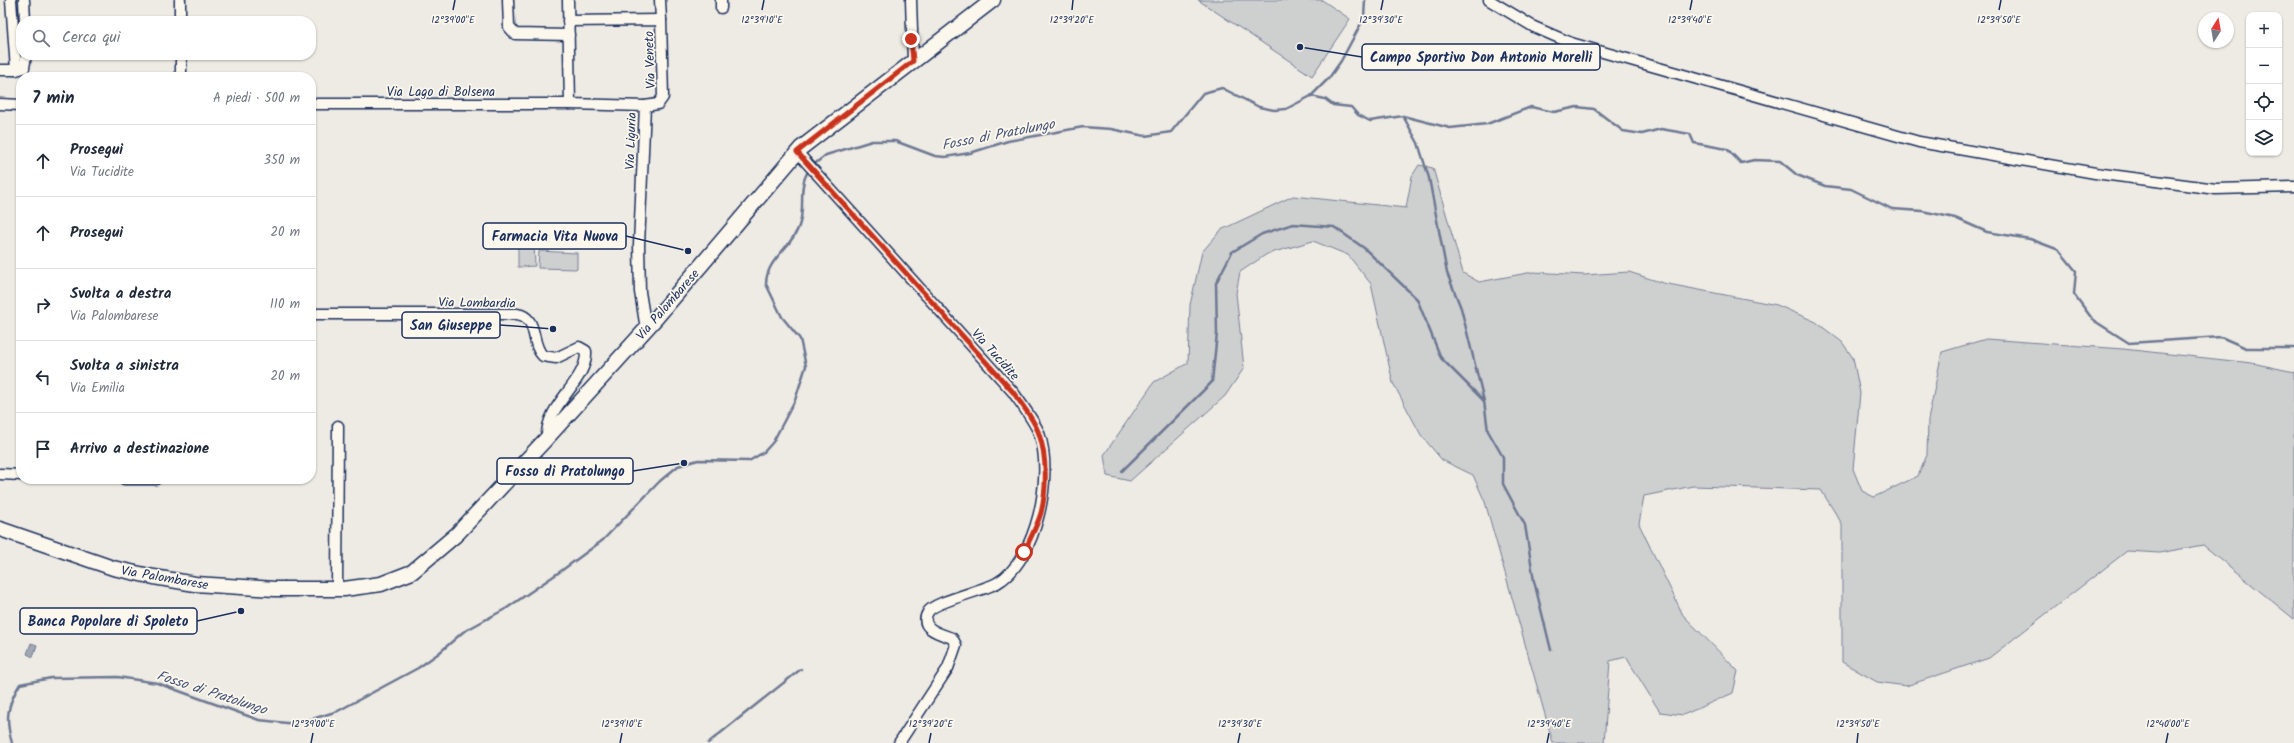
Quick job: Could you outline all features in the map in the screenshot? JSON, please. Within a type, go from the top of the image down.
[{"type":"main road","name":"Via Palombarese","points":[[0,529],[98,564],[154,577],[223,586],[337,589],[367,587],[400,578],[423,565],[457,534],[547,438],[801,157],[913,61],[993,0]]},
{"type":"street","points":[[11,0],[16,70]]},
{"type":"street","points":[[24,0],[25,16]]},
{"type":"street","points":[[180,0],[180,16]]},
{"type":"street","points":[[508,0],[509,27],[514,34],[569,35]]},
{"type":"street","points":[[568,0],[570,104]]},
{"type":"street","points":[[660,0],[661,20]]},
{"type":"street","points":[[911,0],[913,61]]},
{"type":"street","points":[[1489,0],[1534,27],[1571,43],[1919,142],[2095,173],[2216,189],[2294,187]]},
{"type":"street","name":"Via Veneto","points":[[568,21],[661,20],[663,97],[658,104],[645,106]]},
{"type":"street","points":[[0,70],[16,70],[25,66],[26,60]]},
{"type":"street","points":[[181,60],[181,72]]},
{"type":"street","points":[[0,104],[16,104]]},
{"type":"street","name":"Via Lago di Bolsena","points":[[316,104],[570,104]]},
{"type":"street","name":"Via Liguria","points":[[570,104],[645,106],[639,267],[646,329]]},
{"type":"street","name":"Via Tucidite","points":[[801,157],[1013,392],[1039,433],[1044,461],[1041,512],[1024,552],[1010,571],[999,582],[987,588],[938,603],[928,611],[925,619],[928,627],[937,633],[952,638],[956,645],[948,668],[899,743]]},
{"type":"street","name":"Via Lombardia","points":[[316,314],[517,314],[526,317],[531,323],[539,350],[543,356],[556,358],[579,347],[586,351],[584,362],[576,379],[550,417],[547,424],[547,438]]},
{"type":"street","points":[[337,589],[338,426]]},
{"type":"street","points":[[0,474],[16,475]]},
{"type":"shaded area","points":[[1198,0],[1322,0],[1350,19],[1312,76]]},
{"type":"shaded area","points":[[1419,165],[1433,168],[1463,273],[1479,282],[1533,272],[1584,275],[1629,272],[1663,283],[1777,305],[1816,322],[1842,342],[1853,358],[1860,393],[1853,469],[1862,491],[1874,497],[1918,476],[1927,455],[1928,420],[1942,352],[1986,339],[2123,349],[2252,363],[2294,372],[2294,619],[2203,545],[2159,553],[2127,551],[1989,658],[1906,686],[1877,682],[1842,662],[1842,524],[1821,490],[1693,486],[1644,496],[1639,524],[1683,615],[1738,671],[1733,693],[1683,715],[1660,712],[1626,657],[1610,661],[1604,743],[1553,743],[1485,502],[1473,475],[1442,460],[1421,435],[1393,383],[1371,284],[1348,255],[1313,241],[1267,254],[1240,272],[1236,293],[1244,368],[1225,396],[1130,481],[1107,476],[1104,455],[1154,382],[1188,363],[1190,305],[1202,252],[1221,230],[1293,196],[1406,208],[1412,176]]},
{"type":"shaded area","points":[[518,242],[534,242],[535,266],[518,267]]},
{"type":"shaded area","points":[[539,251],[577,253],[577,269],[538,268]]},
{"type":"shaded area","points":[[31,643],[37,645],[33,657],[27,654]]},
{"type":"waterway","name":"Fosso di Pratolungo","points":[[812,166],[826,155],[872,141],[895,141],[935,156],[945,157],[970,153],[1008,141],[1083,127],[1111,129],[1145,136],[1171,132],[1203,93],[1222,88],[1259,107],[1274,110],[1286,109],[1311,96],[1329,78],[1341,61],[1364,18],[1365,0]]},
{"type":"waterway","points":[[1311,96],[1325,99],[1333,105],[1351,107],[1358,115],[1370,121],[1403,116],[1450,128],[1487,124],[1531,107],[1554,112],[1577,107],[1594,109],[1623,131],[1642,134],[1661,129],[1690,134],[1694,143],[1727,149],[1741,163],[1754,160],[1780,161],[1797,175],[1825,186],[1851,189],[1892,209],[1922,211],[1955,218],[1987,232],[2030,239],[2059,250],[2076,271],[2074,294],[2093,320],[2129,343],[2221,337],[2246,348],[2294,348]]},
{"type":"waterway","points":[[1403,116],[1418,143],[1429,178],[1447,273],[1461,308],[1484,401],[1488,431],[1503,457],[1503,484],[1525,525],[1534,581],[1551,650]]},
{"type":"waterway","name":"Fosso di Pratolungo","points":[[12,743],[8,727],[8,712],[12,699],[20,684],[51,678],[118,677],[157,683],[259,720],[296,724],[338,711],[418,668],[439,653],[463,632],[507,608],[561,571],[603,540],[660,481],[678,466],[698,460],[749,461],[764,452],[773,442],[795,400],[806,366],[800,339],[782,317],[766,284],[770,267],[796,234],[802,212],[803,183],[809,170]]},
{"type":"waterway","points":[[1122,471],[1212,382],[1217,333],[1216,283],[1232,252],[1262,234],[1293,224],[1334,227],[1364,248],[1417,299],[1441,358],[1484,401]]},
{"type":"waterway","points":[[708,743],[801,669]]},
{"type":"place","name":"Campo Sportivo Don Antonio Morelli","points":[[1300,47]]},
{"type":"place","name":"Farmacia Vita Nuova","points":[[688,251]]},
{"type":"place","name":"San Giuseppe","points":[[553,329]]},
{"type":"place","name":"Fosso di Pratolungo","points":[[684,463]]},
{"type":"place","name":"Banca Popolare di Spoleto","points":[[241,611]]},
{"type":"route","points":[[911,39],[913,61],[805,144],[797,152],[1013,392],[1039,433],[1044,461],[1041,512],[1024,552]]}]
